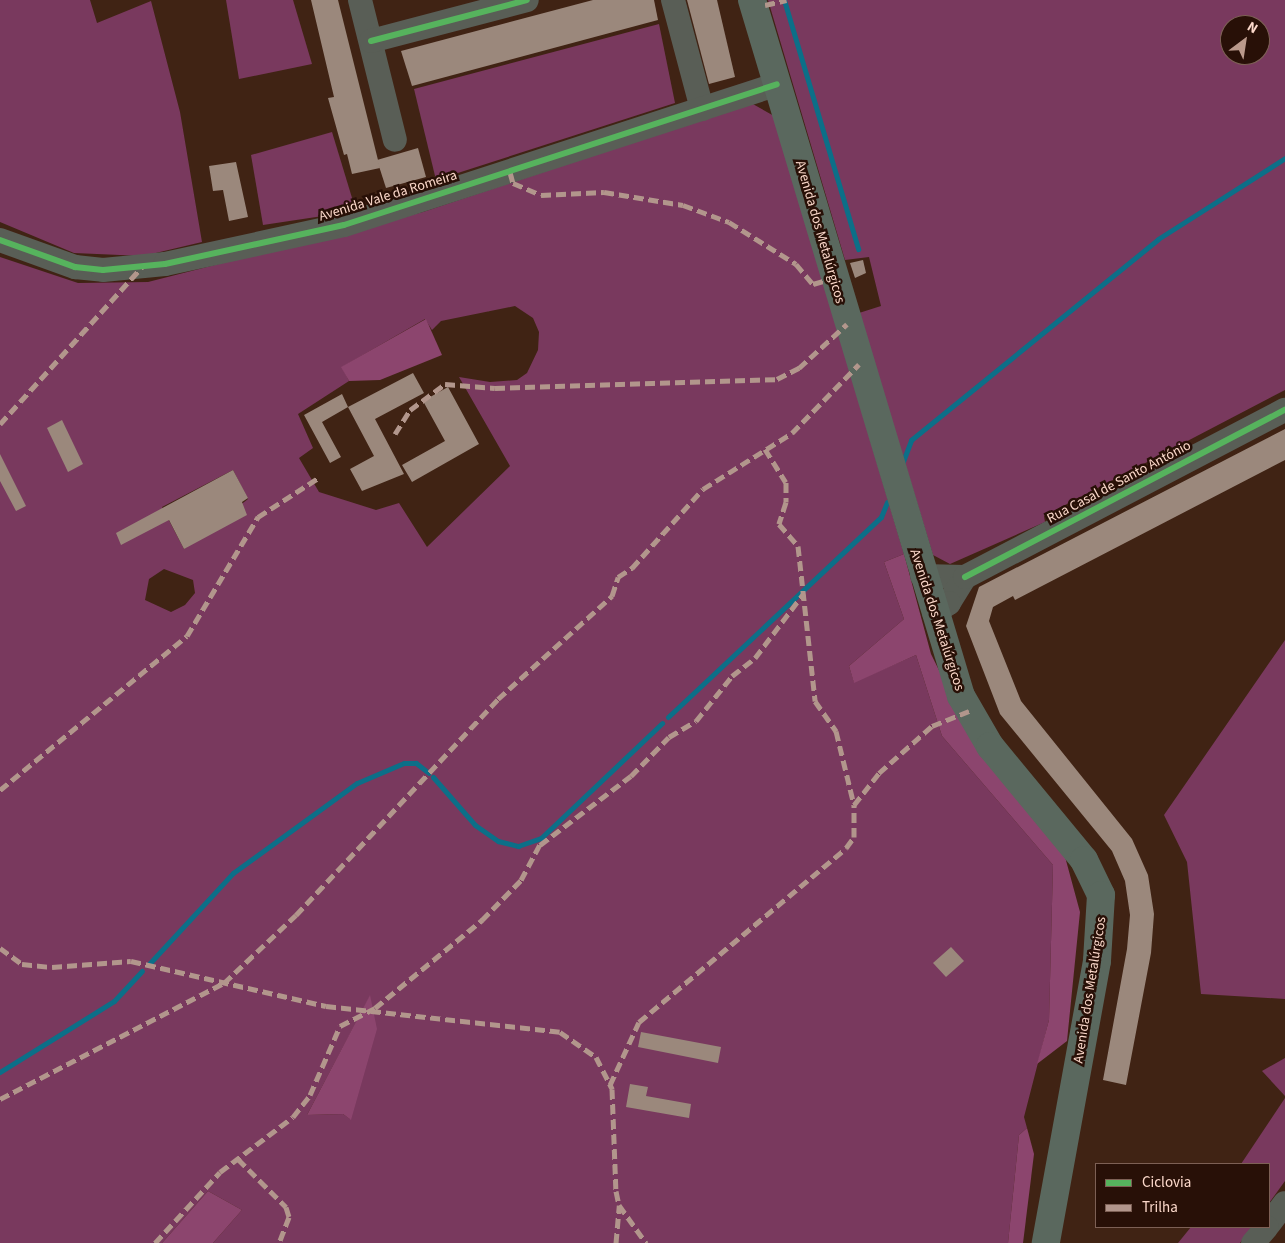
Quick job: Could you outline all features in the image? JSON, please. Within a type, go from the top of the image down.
[{"type":"main road","name":"Avenida dos Metalúrgicos","points":[[752,0],[950,668],[976,723],[1007,768],[1084,860],[1101,895],[1097,961],[1046,1243]]},
{"type":"street","points":[[360,0],[395,140]]},
{"type":"street","points":[[673,0],[702,109]]},
{"type":"street","points":[[371,41],[512,2]]},
{"type":"street","name":"Avenida Vale da Romeira","points":[[0,240],[75,267],[122,269],[165,264],[344,225],[777,84]]},
{"type":"street","name":"Rua Casal de Santo António","points":[[922,576],[965,577],[1285,410]]},
{"type":"street","points":[[934,613],[949,603],[965,577]]},
{"type":"street","points":[[1270,1223],[1285,1204]]},
{"type":"street","points":[[1254,1243],[1266,1228]]},
{"type":"shaded area","points":[[0,0],[90,0],[97,23],[151,1],[180,112],[202,242],[143,256],[74,253],[0,222]]},
{"type":"shaded area","points":[[226,0],[293,0],[312,64],[239,79]]},
{"type":"shaded area","points":[[768,0],[1285,0],[1285,390],[1044,516],[1045,522],[950,564],[933,555],[859,313],[881,306],[869,257],[845,260]]},
{"type":"shaded area","points":[[659,24],[675,103],[436,180],[414,89]]},
{"type":"shaded area","points":[[751,103],[774,116],[904,554],[884,562],[904,619],[849,666],[854,682],[916,655],[942,736],[1053,865],[1049,1020],[1024,1117],[1027,1128],[1019,1135],[1008,1243],[213,1243],[242,1210],[208,1191],[162,1243],[0,1243],[0,257],[78,283],[148,282],[423,212]],"holes":[[[515,306],[533,318],[539,332],[538,350],[527,373],[517,380],[490,382],[459,377],[510,466],[427,547],[399,503],[376,510],[319,492],[299,458],[313,448],[298,414],[349,381],[342,367],[425,319],[432,330],[441,321]],[[233,470],[248,499],[184,549],[162,507]],[[164,569],[193,580],[195,593],[185,605],[171,612],[145,600],[149,579]],[[370,996],[350,1119],[343,1114],[307,1115]]]},
{"type":"shaded area","points":[[332,132],[356,211],[263,225],[251,155]]},
{"type":"shaded area","points":[[426,319],[442,355],[380,380],[349,381],[341,367]]},
{"type":"shaded area","points":[[904,554],[931,654],[969,731],[1064,853],[1080,912],[1067,1041],[1037,1064],[1049,1020],[1053,865],[942,736],[916,655],[854,683],[849,666],[904,619],[884,562]]},
{"type":"shaded area","points":[[1285,640],[1285,999],[1201,994],[1187,862],[1164,815]]},
{"type":"shaded area","points":[[370,995],[377,1029],[351,1120],[343,1114],[307,1115]]},
{"type":"shaded area","points":[[1285,1058],[1285,1096],[1262,1071]]},
{"type":"shaded area","points":[[1285,1098],[1285,1181],[1270,1202],[1270,1163],[1242,1163]]},
{"type":"shaded area","points":[[1027,1128],[1034,1154],[1023,1243],[1008,1243],[1019,1135]]},
{"type":"shaded area","points":[[208,1191],[242,1210],[213,1243],[162,1243]]},
{"type":"shaded area","points":[[1190,1228],[1251,1228],[1240,1243],[1178,1243]]},
{"type":"building","points":[[311,0],[338,0],[380,168],[352,174],[347,154],[344,155],[328,98],[334,97]]},
{"type":"building","points":[[593,0],[654,0],[658,20],[412,86],[401,51]]},
{"type":"building","points":[[687,0],[717,0],[735,77],[709,84]]},
{"type":"building","points":[[418,148],[426,177],[386,188],[377,160]]},
{"type":"building","points":[[236,162],[248,217],[229,221],[223,190],[213,191],[209,166]]},
{"type":"building","points":[[863,260],[866,273],[855,278],[850,263]]},
{"type":"building","points":[[413,373],[424,393],[375,419],[404,474],[362,491],[350,469],[374,456],[348,407]]},
{"type":"building","points":[[448,387],[479,444],[412,482],[402,465],[445,441],[423,401]]},
{"type":"building","points":[[342,394],[348,407],[322,422],[341,457],[330,463],[304,415]]},
{"type":"building","points":[[62,420],[83,464],[68,472],[47,428]]},
{"type":"building","points":[[1285,429],[1285,460],[1015,600],[1013,596],[993,607],[989,621],[1021,701],[1132,839],[1148,875],[1154,914],[1151,953],[1126,1085],[1103,1080],[1127,949],[1130,915],[1125,881],[1112,851],[1000,714],[966,626],[979,587]]},
{"type":"building","points":[[0,454],[26,506],[16,511],[0,481]]},
{"type":"building","points":[[233,470],[248,498],[242,502],[247,515],[184,549],[169,520],[121,545],[116,533]]},
{"type":"building","points":[[951,947],[964,961],[946,977],[933,963]]},
{"type":"building","points":[[641,1032],[721,1047],[718,1063],[638,1047]]},
{"type":"building","points":[[630,1084],[648,1087],[646,1096],[691,1104],[689,1118],[626,1107]]},
{"type":"waterway","points":[[784,0],[858,249]]},
{"type":"waterway","points":[[902,464],[911,440],[1158,239],[1285,158]]},
{"type":"waterway","points":[[668,717],[881,517],[887,502]]},
{"type":"waterway","points":[[433,777],[475,825],[498,841],[518,846],[541,838],[662,723]]},
{"type":"waterway","points":[[149,964],[233,873],[357,783],[404,763],[416,763],[429,773]]},
{"type":"waterway","points":[[0,1072],[114,1001],[142,971]]},
{"type":"marked path","points":[[765,5],[786,0]]},
{"type":"marked path","points":[[510,172],[513,183],[541,195],[604,192],[683,205],[729,222],[796,264],[813,284],[834,278]]},
{"type":"marked path","points":[[0,424],[142,267]]},
{"type":"marked path","points":[[395,434],[410,410],[445,384],[495,388],[777,379],[799,368],[847,324]]},
{"type":"marked path","points":[[0,1099],[224,983],[296,915],[498,699],[612,596],[618,577],[632,568],[703,489],[792,433],[859,364]]},
{"type":"marked path","points":[[765,449],[786,482],[786,502],[779,524],[798,546],[815,701],[836,731],[854,805]]},
{"type":"marked path","points":[[0,790],[187,636],[258,517],[318,478]]},
{"type":"marked path","points":[[155,1243],[220,1172],[293,1117],[310,1095],[340,1026],[375,1008],[482,920],[521,880],[540,845],[631,776],[669,737],[696,721],[732,676],[755,658],[804,593]]},
{"type":"marked path","points":[[610,1085],[639,1022],[846,848],[854,837],[854,805],[879,773],[932,726],[969,711]]},
{"type":"marked path","points":[[0,948],[22,964],[52,967],[131,961],[326,1006],[560,1032],[596,1057],[612,1089],[616,1191],[619,1205],[646,1243]]},
{"type":"marked path","points":[[238,1159],[286,1207],[289,1217],[279,1243]]},
{"type":"marked path","points":[[616,1243],[619,1205]]},
{"type":"cycle path","points":[[371,41],[527,0]]},
{"type":"cycle path","points":[[0,240],[75,267],[103,270],[165,264],[344,225],[777,84]]},
{"type":"cycle path","points":[[965,577],[1285,410]]}]
